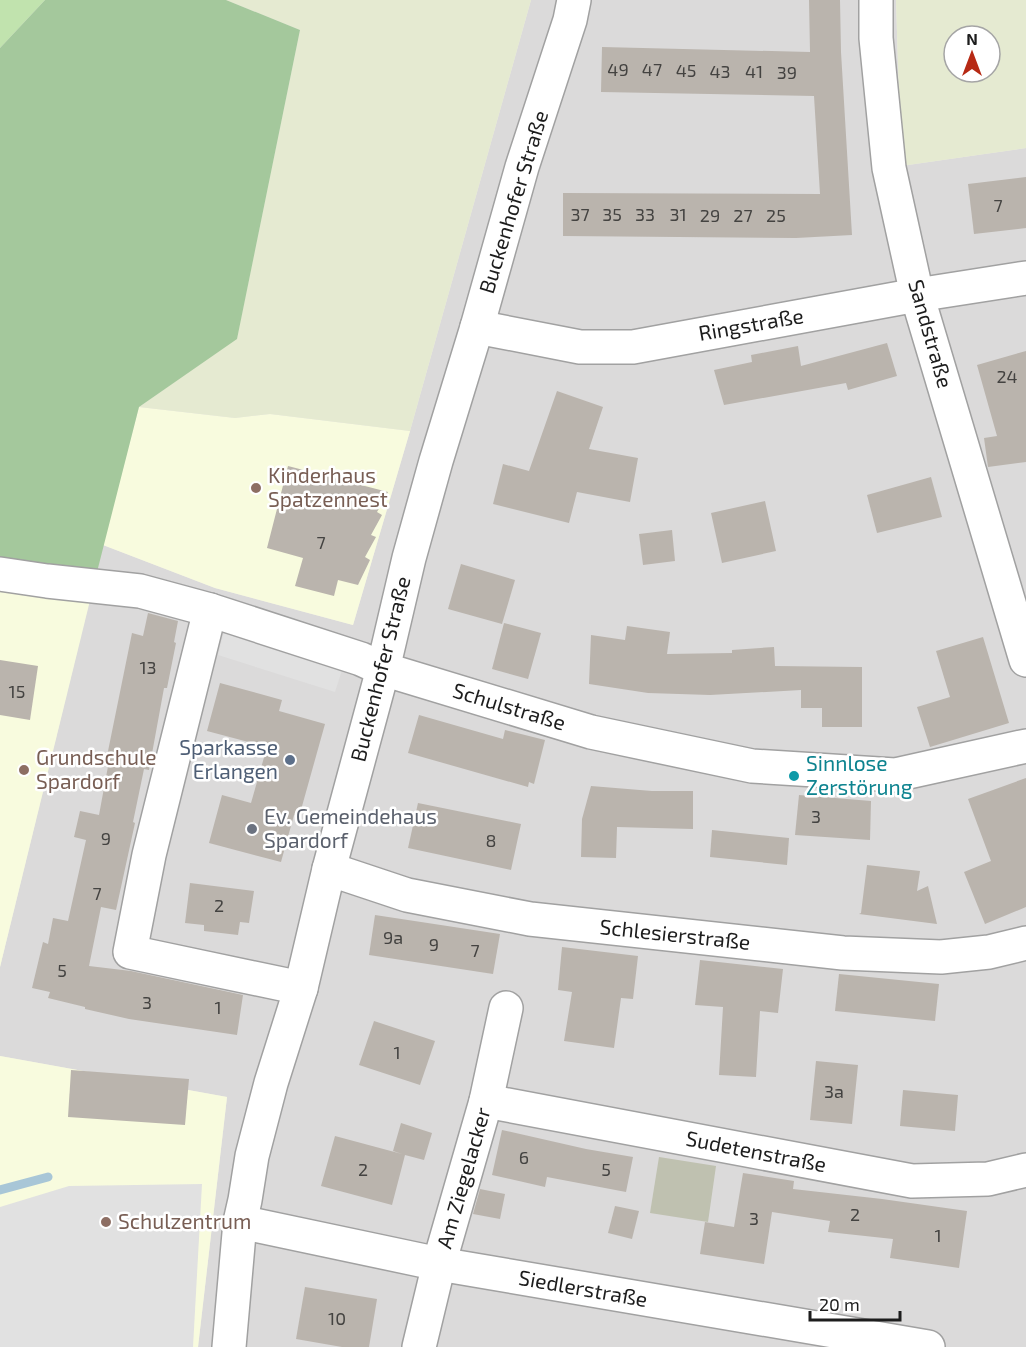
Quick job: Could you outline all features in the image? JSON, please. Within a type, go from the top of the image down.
[{"type":"street","name":"Buckenhofer Straße","points":[[229,1347],[240,1222],[252,1156],[271,1083],[302,988],[329,869],[436,461],[522,167],[570,20],[574,0]]},
{"type":"street","name":"Sandstraße","points":[[876,0],[876,38],[889,168],[918,295],[1026,660]]},
{"type":"street","name":"Ringstraße","points":[[477,327],[580,347],[633,347],[918,295],[1026,278]]},
{"type":"street","name":"Schulstraße","points":[[0,573],[47,581],[140,591],[210,610],[361,658],[383,669],[591,732],[752,766],[895,775],[1026,746]]},
{"type":"street","points":[[210,610],[149,855],[130,952],[302,988]]},
{"type":"street","name":"Schlesierstraße","points":[[329,869],[407,895],[530,919],[831,952],[941,957],[989,952],[1026,943]]},
{"type":"street","name":"Am Ziegelacker","points":[[419,1347],[486,1101],[506,1008]]},
{"type":"street","name":"Sudetenstraße","points":[[486,1101],[912,1181],[988,1179],[1026,1170]]},
{"type":"street","name":"Siedlerstraße","points":[[240,1222],[440,1264],[928,1347]]},
{"type":"shaded area","points":[[226,0],[531,0],[410,431],[270,414],[235,418],[139,407],[237,338],[300,30]]},
{"type":"shaded area","points":[[531,0],[896,0],[901,166],[1026,148],[1026,1347],[198,1347],[227,1097],[0,1056],[0,967],[103,545],[215,588],[353,625]]},
{"type":"shaded area","points":[[896,0],[1026,0],[1026,148],[901,166]]},
{"type":"shaded area","name":"Kinderhaus Spatzennest","points":[[139,407],[235,418],[270,414],[410,431],[353,625],[215,588],[103,545]]},
{"type":"shaded area","name":"Grundschule Spardorf","points":[[0,567],[97,572],[0,967]]},
{"type":"shaded area","points":[[224,632],[342,670],[335,692],[218,655]]},
{"type":"shaded area","name":"Schulzentrum","points":[[0,1056],[227,1097],[198,1347],[0,1347]]},
{"type":"shaded area","points":[[659,1157],[716,1166],[708,1222],[650,1213]]},
{"type":"shaded area","points":[[202,1184],[193,1347],[0,1347],[0,1207],[69,1186]]},
{"type":"green space","points":[[0,0],[45,0],[0,48]]},
{"type":"green space","points":[[45,0],[226,0],[300,30],[237,339],[139,407],[97,572],[0,567],[0,48]]},
{"type":"building","points":[[809,0],[840,0],[852,235],[796,238],[563,236],[563,193],[820,194],[814,96],[601,92],[602,47],[810,52]]},
{"type":"building","points":[[1026,177],[1026,228],[974,234],[968,184]]},
{"type":"building","points":[[887,343],[897,376],[848,390],[846,383],[724,405],[714,370],[752,362],[751,355],[798,346],[801,366]]},
{"type":"building","points":[[1026,351],[1026,462],[988,467],[984,438],[997,436],[977,365]]},
{"type":"building","points":[[557,391],[603,407],[589,449],[638,458],[630,502],[577,492],[569,523],[493,504],[503,464],[529,471]]},
{"type":"building","points":[[288,466],[388,492],[377,512],[382,515],[371,535],[376,537],[365,557],[370,560],[358,585],[338,580],[334,596],[295,586],[303,558],[267,548]]},
{"type":"building","points":[[931,477],[942,517],[877,533],[867,495]]},
{"type":"building","points":[[765,501],[776,551],[722,563],[711,513]]},
{"type":"building","points":[[672,530],[675,561],[643,565],[639,534]]},
{"type":"building","points":[[461,564],[515,580],[502,624],[448,609]]},
{"type":"building","points":[[148,613],[178,621],[174,642],[176,643],[167,688],[164,688],[149,770],[144,769],[116,910],[101,907],[89,966],[131,971],[243,995],[237,1035],[129,1019],[85,1009],[85,1007],[48,998],[50,992],[32,988],[43,942],[48,944],[53,918],[68,921],[86,840],[74,837],[80,811],[99,815],[109,761],[106,761],[132,633],[143,636]]},
{"type":"building","points":[[504,623],[541,633],[528,679],[492,669]]},
{"type":"building","points":[[627,626],[670,632],[667,654],[732,653],[732,650],[774,647],[775,666],[862,667],[862,727],[822,727],[822,708],[801,708],[801,690],[710,695],[648,693],[589,684],[591,635],[625,640]]},
{"type":"building","points":[[983,637],[1009,723],[930,747],[917,707],[950,697],[936,651]]},
{"type":"building","points":[[0,660],[38,666],[30,720],[0,715]]},
{"type":"building","points":[[220,683],[282,700],[279,711],[325,724],[299,817],[294,815],[281,862],[209,843],[222,795],[251,803],[267,747],[207,731]]},
{"type":"building","points":[[419,715],[503,739],[505,730],[545,740],[534,784],[529,782],[528,787],[408,753]]},
{"type":"building","points":[[1026,778],[1026,907],[985,924],[964,872],[991,861],[968,799]]},
{"type":"building","points":[[591,786],[652,791],[693,791],[693,829],[617,827],[616,858],[581,857],[582,819]]},
{"type":"building","points":[[799,795],[871,801],[870,840],[795,835]]},
{"type":"building","points":[[418,803],[521,824],[511,870],[408,848]]},
{"type":"building","points":[[712,830],[789,838],[787,865],[710,857]]},
{"type":"building","points":[[867,865],[920,871],[917,891],[928,886],[937,924],[859,914],[861,913]]},
{"type":"building","points":[[190,883],[254,891],[249,923],[240,922],[238,935],[204,931],[204,925],[185,923]]},
{"type":"building","points":[[375,915],[500,934],[493,974],[369,955]]},
{"type":"building","points":[[562,947],[638,956],[633,999],[621,998],[614,1048],[564,1041],[572,992],[558,990]]},
{"type":"building","points":[[700,960],[783,969],[778,1013],[760,1011],[756,1077],[719,1075],[723,1007],[695,1005]]},
{"type":"building","points":[[839,974],[939,984],[935,1021],[835,1011]]},
{"type":"building","points":[[374,1021],[435,1041],[420,1085],[359,1065]]},
{"type":"building","points":[[816,1061],[858,1065],[852,1124],[810,1120]]},
{"type":"building","points":[[71,1070],[189,1079],[185,1125],[68,1117]]},
{"type":"building","points":[[903,1090],[958,1095],[955,1131],[900,1126]]},
{"type":"building","points":[[401,1123],[432,1133],[424,1160],[405,1155],[392,1205],[321,1186],[335,1136],[402,1154],[393,1151]]},
{"type":"building","points":[[502,1130],[633,1157],[626,1192],[547,1177],[545,1187],[492,1175]]},
{"type":"building","points":[[743,1173],[794,1181],[793,1189],[967,1211],[959,1268],[890,1258],[893,1239],[828,1232],[830,1221],[772,1212],[764,1264],[700,1254],[705,1222],[734,1227]]},
{"type":"building","points":[[480,1189],[505,1194],[500,1219],[473,1214]]},
{"type":"building","points":[[615,1206],[639,1211],[632,1239],[608,1233]]},
{"type":"building","points":[[305,1287],[377,1299],[369,1347],[342,1347],[296,1339]]},
{"type":"waterway","points":[[0,1190],[48,1177]]},
{"type":"place","name":"Kinderhaus Spatzennest","points":[[256,488]]},
{"type":"place","name":"Sparkasse Erlangen","points":[[290,760]]},
{"type":"place","name":"Grundschule Spardorf","points":[[24,770]]},
{"type":"place","name":"Sinnlose Zerstörung","points":[[794,776]]},
{"type":"place","name":"Ev. Gemeindehaus Spardorf","points":[[252,829]]},
{"type":"place","name":"Schulzentrum","points":[[106,1222]]}]
